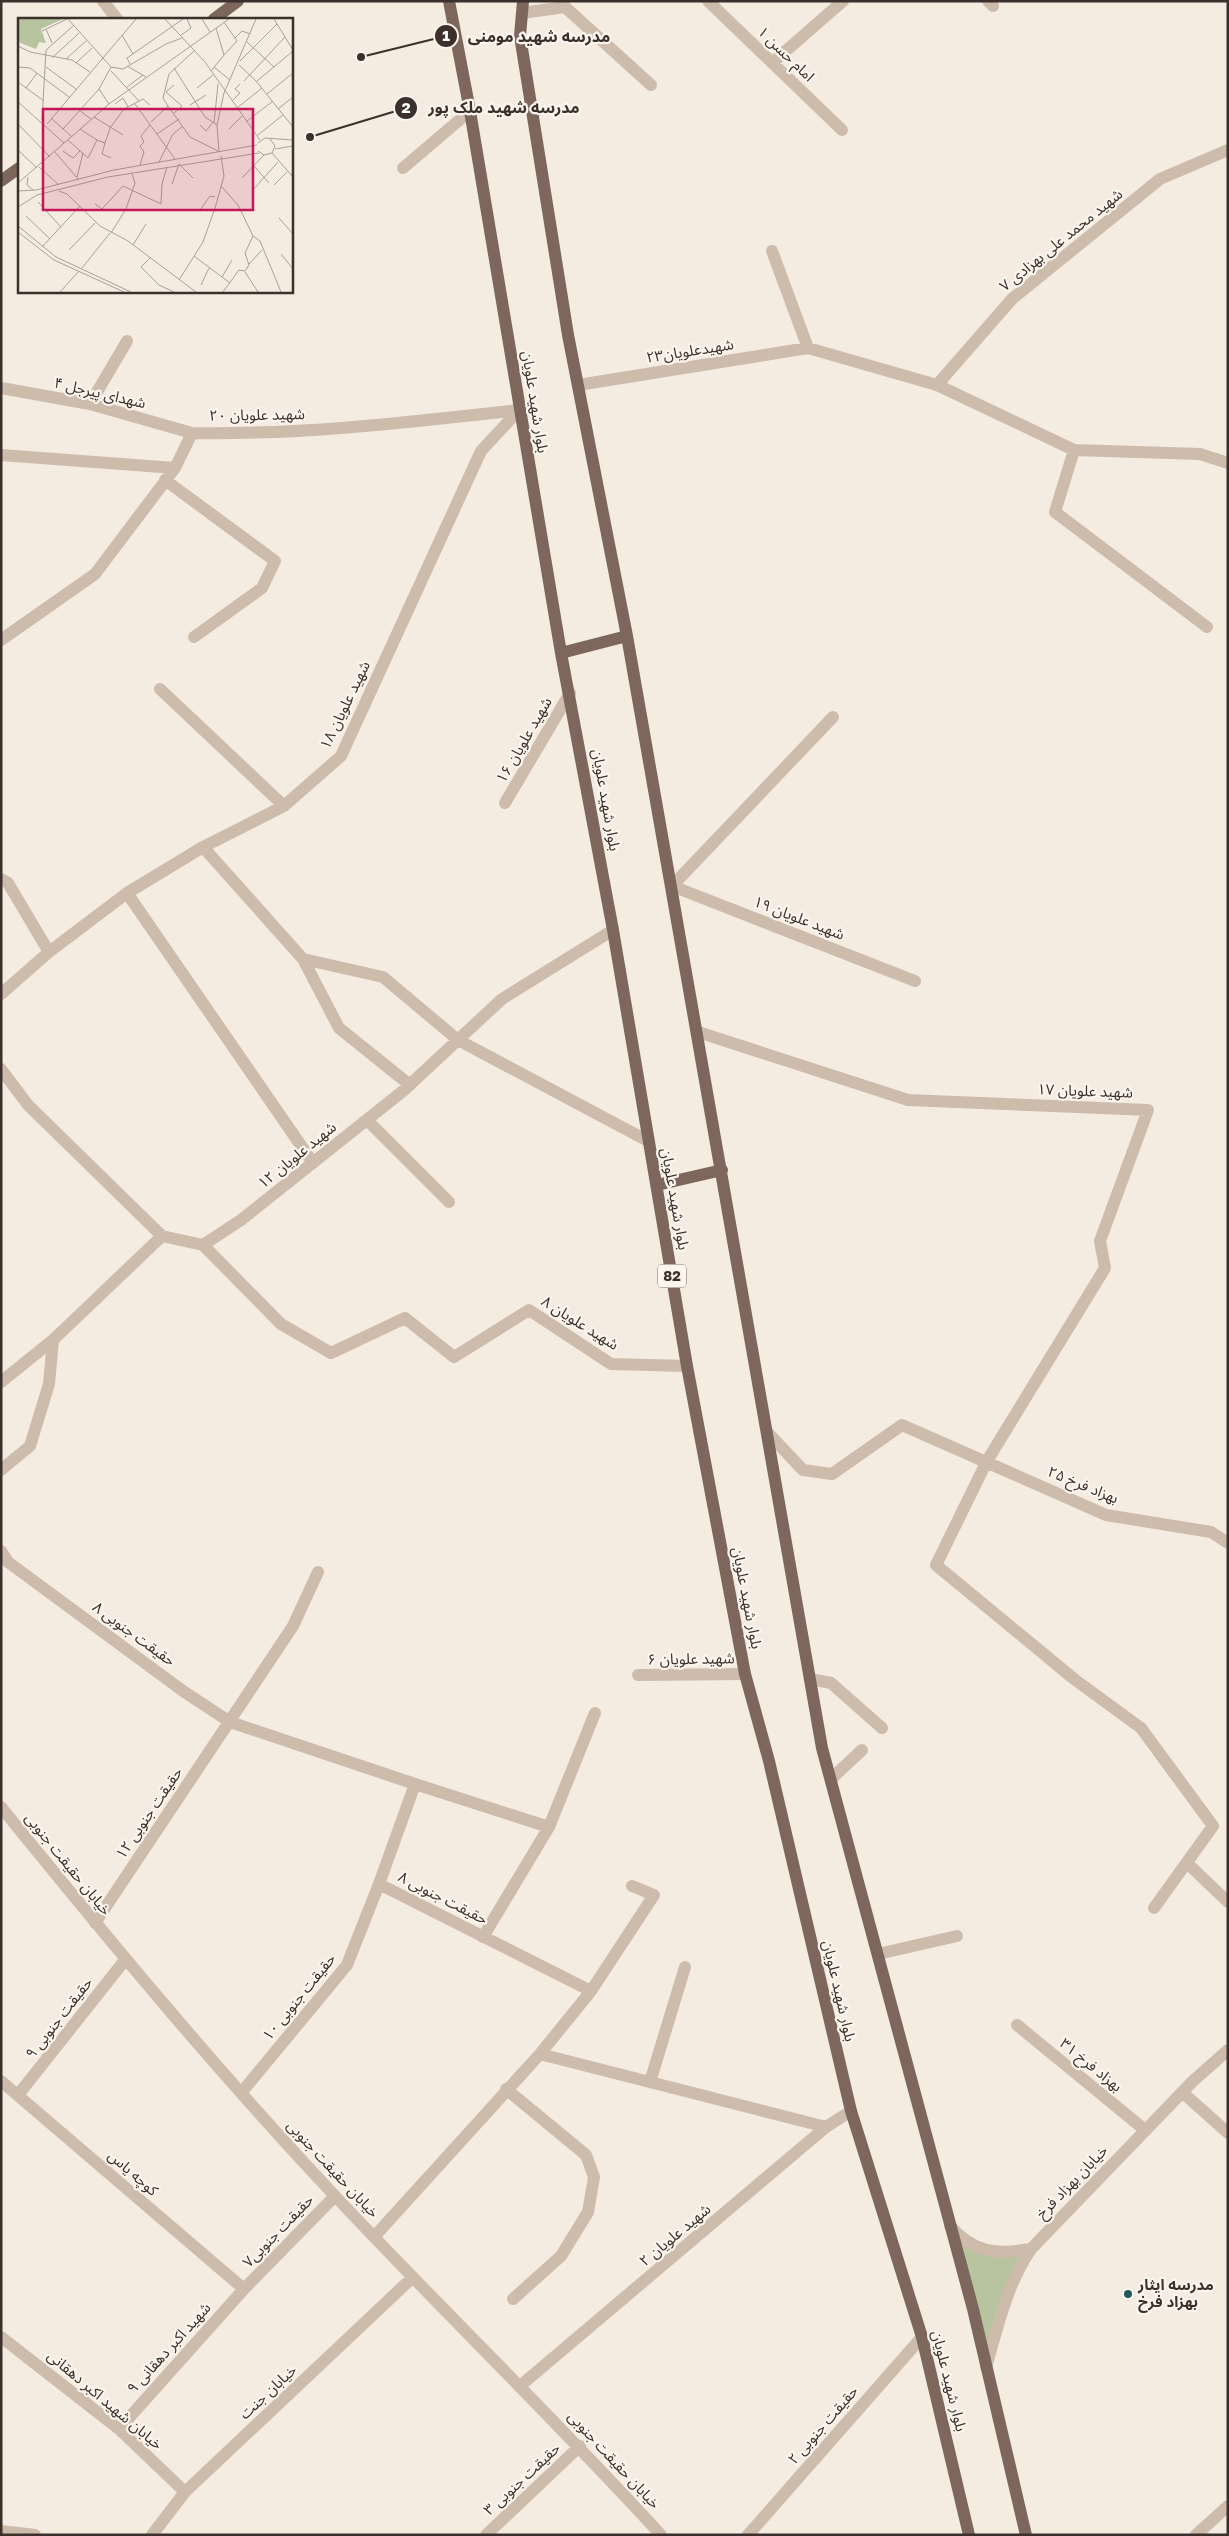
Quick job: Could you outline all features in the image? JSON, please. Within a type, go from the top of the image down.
[{"type":"main road","points":[[215,18],[238,1]]},
{"type":"main road","name":"بلوار شهید علویان","points":[[448,1],[470,111],[561,653],[613,930],[687,1366],[745,1674],[769,1761],[851,2111],[922,2336],[969,2535]]},
{"type":"main road","points":[[522,7],[520,36],[578,385],[627,636],[672,886],[822,1748],[986,2367],[1026,2535]]},
{"type":"main road","points":[[1,181],[18,169]]},
{"type":"main road","points":[[561,653],[627,636]]},
{"type":"main road","points":[[656,1185],[722,1170]]},
{"type":"street","points":[[103,1],[116,18]]},
{"type":"street","name":"امام حسن ۱","points":[[708,1],[842,130]]},
{"type":"street","points":[[772,63],[843,1]]},
{"type":"street","points":[[522,7],[565,7],[651,85]]},
{"type":"street","points":[[403,168],[470,111]]},
{"type":"street","name":"شهید محمد علی بهزادی ۷","points":[[938,385],[1012,299],[1160,179],[1228,150]]},
{"type":"street","points":[[772,251],[808,348],[938,385],[1074,450],[1200,454],[1228,463]]},
{"type":"street","points":[[90,404],[127,341]]},
{"type":"street","name":"شهیدعلویان۲۳","points":[[578,385],[808,348]]},
{"type":"street","name":"شهدای پیرجل ۴","points":[[1,388],[90,404],[192,433]]},
{"type":"street","name":"شهید علویان ۲۰","points":[[1,640],[95,574],[175,468],[192,433],[242,434],[359,428],[519,410]]},
{"type":"street","name":"شهید علویان ۱۸","points":[[1,994],[48,952],[127,893],[203,847],[284,806],[341,756],[481,450],[519,410]]},
{"type":"street","points":[[1074,450],[1056,512],[1207,628]]},
{"type":"street","points":[[1,455],[175,468]]},
{"type":"street","points":[[165,480],[275,561],[262,588],[194,637]]},
{"type":"street","points":[[160,689],[284,806]]},
{"type":"street","name":"شهید علویان ۱۶","points":[[505,803],[570,694]]},
{"type":"street","points":[[672,886],[833,718]]},
{"type":"street","points":[[203,847],[303,959],[339,1028],[410,1085]]},
{"type":"street","points":[[1,879],[8,883],[48,952]]},
{"type":"street","name":"شهید علویان ۱۹","points":[[672,886],[915,981]]},
{"type":"street","points":[[127,893],[312,1163]]},
{"type":"street","name":"شهید علویان ۱۲","points":[[203,1245],[241,1220],[410,1085],[502,999],[613,930]]},
{"type":"street","points":[[303,959],[383,977],[458,1040],[648,1142]]},
{"type":"street","name":"شهید علویان ۱۷","points":[[698,1032],[908,1100],[1148,1110],[1100,1242],[1105,1268],[987,1461]]},
{"type":"street","points":[[1,1069],[28,1105],[162,1236],[203,1245]]},
{"type":"street","points":[[367,1120],[449,1202]]},
{"type":"street","points":[[1,1382],[53,1340],[162,1236]]},
{"type":"street","name":"شهید علویان ۸","points":[[203,1245],[281,1324],[331,1353],[405,1318],[454,1358],[529,1310],[611,1364],[687,1366]]},
{"type":"street","points":[[1,1470],[30,1446],[48,1384],[53,1340]]},
{"type":"street","name":"بهزاد فرخ ۲۵","points":[[768,1432],[802,1470],[832,1474],[902,1425],[987,1461],[1106,1516],[1211,1532],[1228,1543]]},
{"type":"street","points":[[987,1461],[936,1565],[1074,1679],[1141,1728],[1213,1826],[1154,1908]]},
{"type":"street","name":"حقیقت جنوبی ۸","points":[[1,1551],[8,1562],[183,1691],[230,1722],[415,1784],[378,1884],[591,1991]]},
{"type":"street","name":"حقیقت جنوبی ۱۲","points":[[95,1923],[293,1626],[318,1572]]},
{"type":"street","name":"شهید علویان ۶","points":[[638,1675],[745,1674]]},
{"type":"street","points":[[810,1679],[831,1683],[882,1728]]},
{"type":"street","points":[[483,1937],[549,1827],[595,1713]]},
{"type":"street","points":[[830,1779],[862,1750]]},
{"type":"street","points":[[415,1784],[549,1827]]},
{"type":"street","name":"خیابان حقیقت جنوبی","points":[[1,1807],[125,1960],[241,2093],[412,2278],[580,2446],[661,2535]]},
{"type":"street","points":[[1187,1863],[1228,1902]]},
{"type":"street","name":"حقیقت جنوبی ۱۰","points":[[241,2093],[347,1965],[378,1884]]},
{"type":"street","points":[[374,2237],[506,2089],[540,2054],[591,1991],[654,1895],[632,1886]]},
{"type":"street","points":[[878,1954],[957,1936]]},
{"type":"street","name":"حقیقت جنوبی ۹","points":[[18,2095],[125,1960]]},
{"type":"street","points":[[650,2082],[684,1967]]},
{"type":"street","name":"بهزاد فرخ ۳۱","points":[[1017,2025],[1145,2130]]},
{"type":"street","name":"خیابان بهزاد فرخ","points":[[986,2367],[1019,2266],[1031,2249],[1182,2092],[1228,2050]]},
{"type":"street","points":[[540,2054],[826,2127]]},
{"type":"street","name":"کوچه یاس","points":[[1,2081],[244,2289]]},
{"type":"street","points":[[506,2089],[586,2155],[594,2177],[588,2212],[561,2256],[513,2299]]},
{"type":"street","points":[[1182,2092],[1228,2134]]},
{"type":"street","name":"شهید علویان ۲","points":[[520,2386],[826,2127],[851,2111]]},
{"type":"street","name":"حقیقت جنوبی۷","points":[[244,2289],[335,2196]]},
{"type":"street","points":[[949,2226],[972,2246],[994,2252],[1031,2249]]},
{"type":"street","name":"خیابان جنت","points":[[152,2535],[185,2492],[412,2278]]},
{"type":"street","name":"شهید اکبر دهقانی ۹","points":[[119,2428],[244,2289]]},
{"type":"street","name":"حقیقت جنوبی ۲","points":[[748,2535],[922,2336]]},
{"type":"street","name":"خیابان شهید اکبر دهقانی","points":[[1,2337],[119,2428],[185,2492]]},
{"type":"street","name":"حقیقت جنوبی ۳","points":[[486,2535],[580,2446]]},
{"type":"street","points":[[1196,2535],[1228,2506]]},
{"type":"street","points":[[1,2531],[35,2535]]},
{"type":"green space","points":[[961,2239],[971,2247],[1029,2250],[987,2360]]},
{"type":"place","name":"مدرسه شهید مومنی","points":[[361,57]]},
{"type":"place","name":"مدرسه شهید ملک پور","points":[[310,137]]},
{"type":"place","name":"مدرسه ایثار بهزاد فرخ","points":[[1128,2294]]}]
